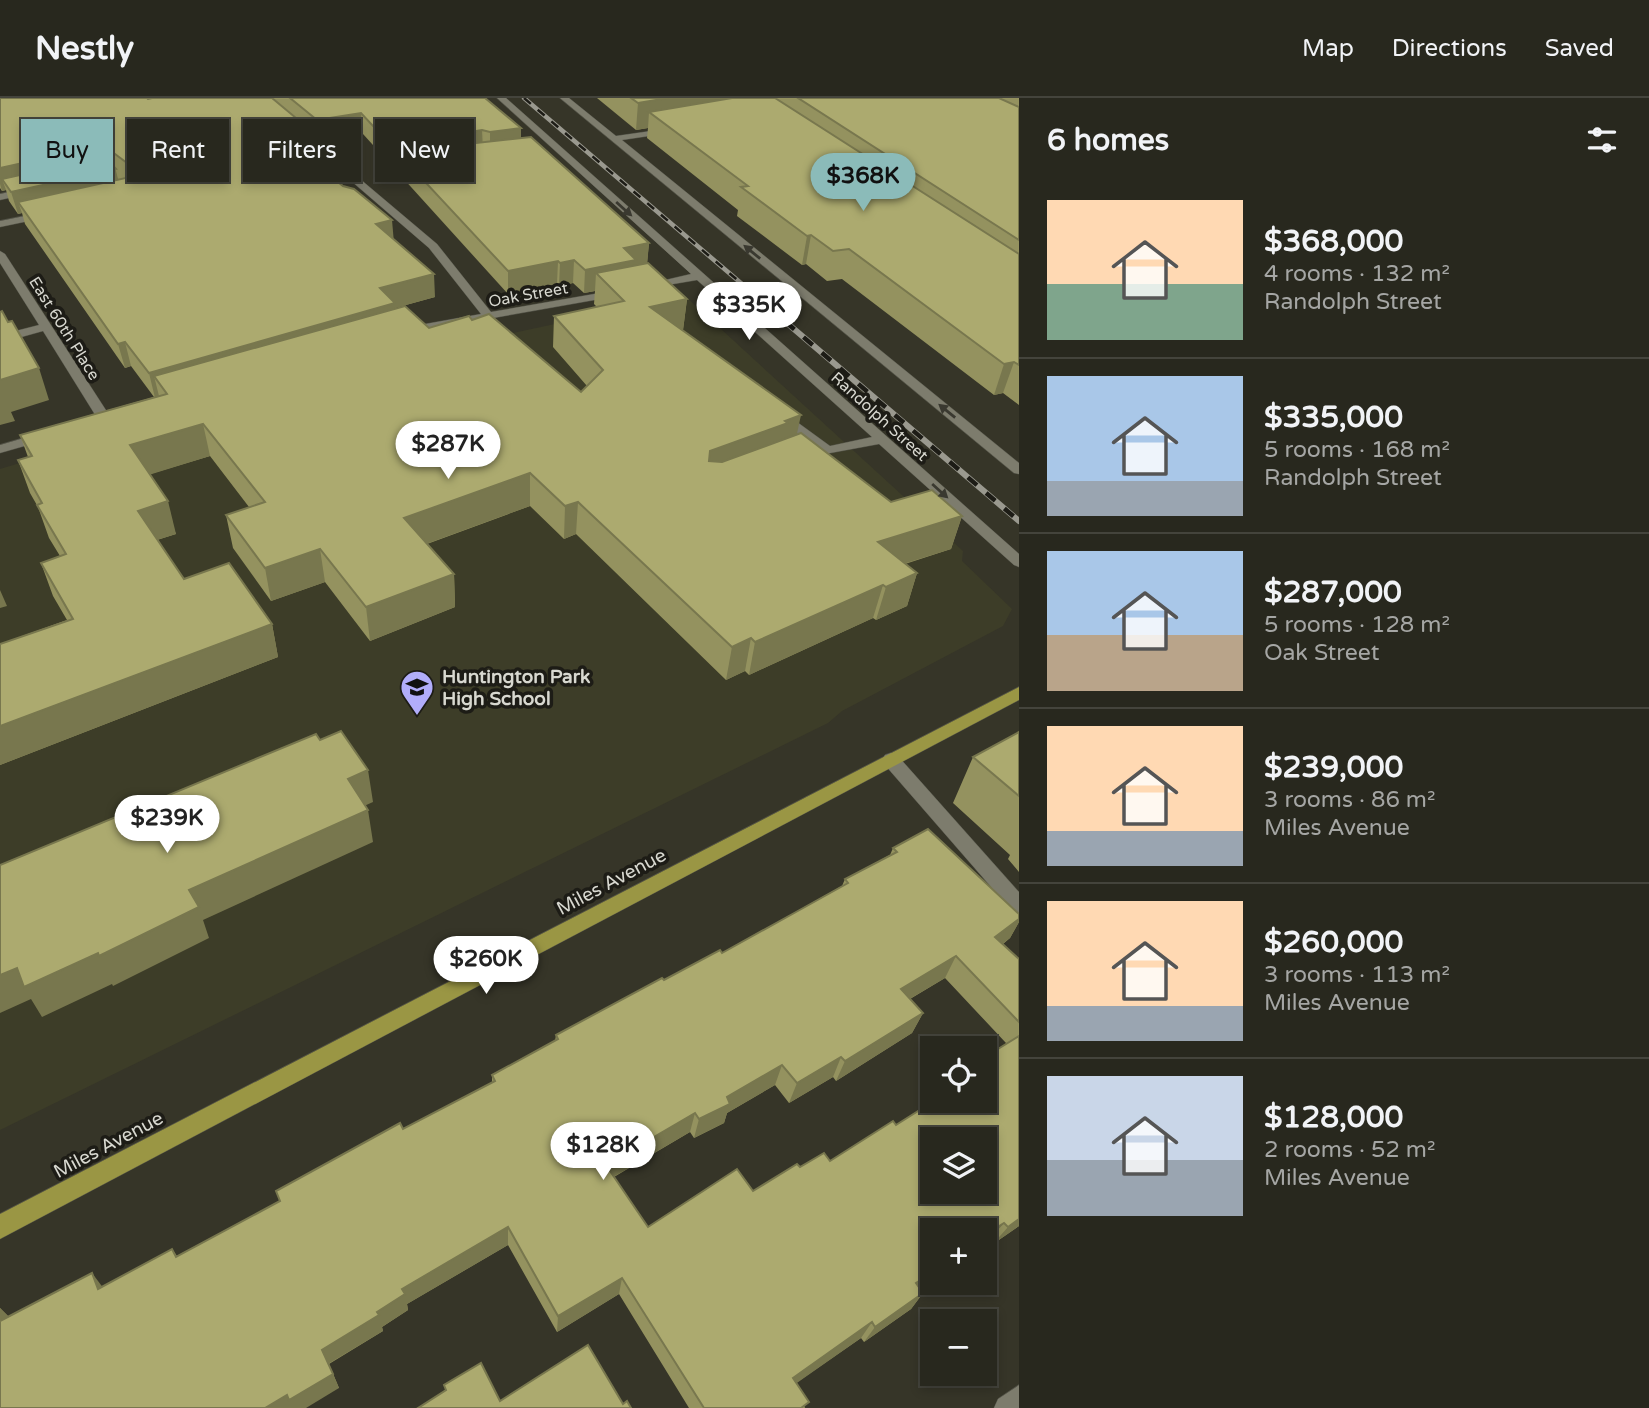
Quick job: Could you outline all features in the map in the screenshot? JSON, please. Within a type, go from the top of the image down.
[{"type":"main road","name":"Miles Avenue","points":[[0,1227],[1019,693]]},
{"type":"street","points":[[259,98],[433,246],[489,317]]},
{"type":"street","name":"Randolph Street","points":[[501,98],[1019,562]]},
{"type":"street","points":[[564,98],[1019,470]]},
{"type":"street","points":[[614,139],[674,129]]},
{"type":"street","points":[[544,151],[558,149]]},
{"type":"street","points":[[0,197],[47,186]]},
{"type":"street","points":[[0,224],[53,213]]},
{"type":"street","name":"East 60th Place","points":[[0,254],[104,418]]},
{"type":"street","name":"Oak Street","points":[[398,333],[699,276]]},
{"type":"street","points":[[0,339],[45,327]]},
{"type":"street","points":[[772,410],[826,450]]},
{"type":"street","points":[[0,449],[52,434]]},
{"type":"street","points":[[790,460],[882,439]]},
{"type":"street","points":[[891,760],[1019,905]]},
{"type":"street","points":[[1007,1408],[1019,1398]]},
{"type":"shaded area","name":"Huntington Park High School","points":[[685,296],[963,551],[962,561],[1012,609],[1003,626],[842,711],[828,723],[0,1130],[0,469],[405,347],[513,333]]},
{"type":"building","points":[[0,98],[272,98],[297,119],[243,119],[243,182],[338,182],[354,189],[392,220],[376,224],[434,274],[380,288],[395,303],[149,373],[125,342],[118,344],[18,202],[113,182],[127,176],[127,182],[229,182],[229,119],[127,119],[127,163],[113,152],[113,119],[21,119],[21,163],[0,168]]},
{"type":"building","points":[[290,98],[485,98],[521,128],[474,131],[474,119],[375,119],[375,128],[361,113],[316,119]]},
{"type":"building","points":[[631,98],[668,98],[638,103]]},
{"type":"building","points":[[732,98],[775,98],[1019,254],[1019,365],[1014,362],[1004,364],[849,249],[833,251],[811,235],[807,236],[741,187],[748,186],[649,112]]},
{"type":"building","points":[[798,98],[999,98],[1019,107],[1019,240]]},
{"type":"building","points":[[531,137],[649,243],[624,248],[636,260],[585,270],[574,260],[560,263],[558,261],[508,271],[425,182],[474,182],[474,143]]},
{"type":"building","points":[[21,175],[21,182],[57,182],[11,192],[2,179]]},
{"type":"building","points":[[648,263],[687,299],[650,307],[801,415],[785,421],[788,423],[710,451],[709,461],[722,462],[801,433],[891,502],[932,490],[962,516],[878,542],[917,573],[886,587],[883,585],[755,642],[751,638],[732,647],[578,502],[565,506],[530,473],[404,518],[454,574],[366,607],[320,549],[265,568],[226,515],[265,502],[203,424],[130,445],[168,501],[138,511],[184,579],[229,563],[272,624],[0,726],[0,644],[73,619],[41,563],[66,554],[37,505],[42,503],[18,460],[32,456],[20,435],[167,394],[154,376],[405,306],[429,328],[469,316],[472,320],[489,314],[581,392],[603,370],[554,316],[624,301],[596,273]]},
{"type":"building","points":[[2,311],[8,322],[12,321],[39,368],[0,380],[0,312]]},
{"type":"building","points":[[341,731],[368,770],[348,779],[368,810],[189,890],[199,907],[99,956],[98,953],[24,987],[17,968],[0,975],[0,865],[316,734],[320,740]]},
{"type":"building","points":[[1019,732],[1019,796],[973,757]]},
{"type":"building","points":[[928,829],[1019,914],[1019,919],[995,937],[1019,959],[1019,1022],[956,956],[901,989],[923,1013],[845,1061],[841,1057],[797,1083],[782,1065],[727,1097],[730,1104],[699,1119],[695,1113],[606,1165],[648,1227],[737,1169],[753,1191],[797,1164],[800,1167],[824,1153],[830,1161],[893,1121],[896,1125],[920,1110],[920,1113],[997,1113],[997,1050],[1019,1036],[1019,1219],[1008,1227],[1004,1223],[997,1227],[997,1218],[920,1218],[920,1280],[916,1283],[920,1295],[875,1327],[872,1322],[793,1378],[809,1402],[801,1408],[704,1408],[622,1278],[558,1316],[508,1227],[402,1289],[405,1294],[377,1312],[379,1315],[322,1350],[333,1374],[289,1400],[287,1395],[265,1408],[0,1408],[0,1321],[92,1273],[98,1289],[172,1249],[176,1257],[280,1201],[276,1191],[400,1123],[403,1129],[495,1081],[492,1075],[558,1039],[556,1035],[662,978],[664,980],[720,950],[722,953],[848,883],[845,879],[897,852],[893,848]]},
{"type":"building","points":[[588,1345],[623,1404],[627,1401],[631,1408],[418,1408],[446,1390],[444,1385],[481,1363],[500,1401]]},
{"type":"railway","points":[[524,98],[769,307]]},
{"type":"railway","points":[[767,306],[1019,521]]},
{"type":"place","name":"Huntington Park High School","points":[[417,717]]}]
